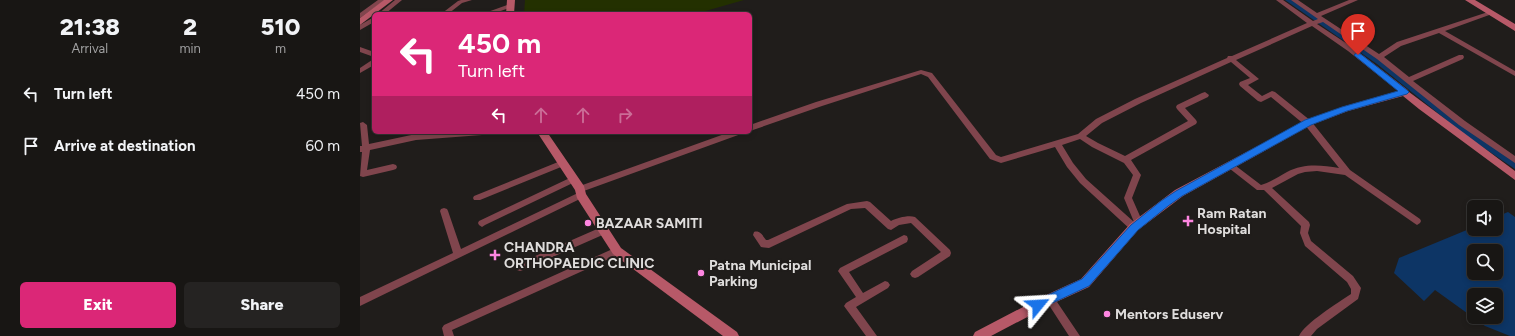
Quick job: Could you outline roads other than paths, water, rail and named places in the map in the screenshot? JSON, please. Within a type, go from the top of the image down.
[{"type":"street","points":[[360,16],[382,0]]},
{"type":"street","points":[[373,12],[389,0]]},
{"type":"street","points":[[384,12],[399,0]]},
{"type":"street","points":[[447,12],[460,2],[469,0]]},
{"type":"street","points":[[1279,0],[1379,56],[1408,80],[1410,91],[1422,107],[1514,175]]},
{"type":"street","points":[[1294,0],[1360,57],[1410,91],[1462,123],[1515,160]]},
{"type":"street","points":[[752,127],[920,72],[930,75],[993,157],[1001,160],[1058,145],[1081,136],[1105,118],[1138,101],[1230,58],[1317,20],[1355,0]]},
{"type":"street","points":[[1469,0],[1515,28]]},
{"type":"street","points":[[492,12],[510,7]]},
{"type":"street","points":[[360,9],[368,11]]},
{"type":"street","points":[[360,22],[372,13]]},
{"type":"street","points":[[1379,56],[1400,44],[1490,13]]},
{"type":"street","points":[[360,28],[372,20]]},
{"type":"street","points":[[1441,31],[1515,74]]},
{"type":"street","points":[[360,49],[372,54]]},
{"type":"street","points":[[1408,80],[1461,57]]},
{"type":"street","points":[[1230,58],[1255,79],[1243,84],[1261,99],[1272,94],[1308,123],[1347,172],[1417,221]]},
{"type":"street","points":[[360,71],[372,63]]},
{"type":"street","points":[[979,336],[1050,298],[1085,282],[1137,225],[1174,197],[1229,165],[1308,123],[1345,109],[1410,91]]},
{"type":"street","points":[[1125,160],[1193,122],[1180,107],[1205,95]]},
{"type":"street","points":[[360,126],[364,125],[364,174],[393,167]]},
{"type":"street","points":[[363,149],[416,136],[449,134]]},
{"type":"street","points":[[543,134],[574,179],[617,251],[733,336]]},
{"type":"street","points":[[360,302],[458,255],[581,192],[644,165],[732,134]]},
{"type":"street","points":[[1081,136],[1094,145],[1125,160],[1137,176],[1128,198],[1137,225]]},
{"type":"street","points":[[1058,145],[1070,165],[1083,181],[1137,225]]},
{"type":"street","points":[[477,198],[563,163]]},
{"type":"street","points":[[1229,165],[1260,188],[1266,187],[1298,170],[1305,168],[1347,172]]},
{"type":"street","points":[[482,222],[574,179]]},
{"type":"street","points":[[1266,187],[1306,225],[1304,233],[1308,243],[1350,279],[1356,288],[1355,296],[1314,326],[1304,336]]},
{"type":"street","points":[[757,236],[764,244],[769,244],[850,206],[867,204],[891,226],[897,222],[912,219],[920,225],[947,253],[915,274]]},
{"type":"street","points":[[444,211],[458,255]]},
{"type":"street","points":[[520,267],[604,230]]},
{"type":"street","points":[[862,299],[844,270],[904,239]]},
{"type":"street","points":[[449,336],[447,328],[617,251]]},
{"type":"street","points":[[872,336],[849,306],[885,285]]},
{"type":"street","points":[[1050,298],[1074,336]]},
{"type":"water","points":[[1508,212],[1515,217],[1515,336],[1510,336],[1482,324],[1503,324],[1503,288],[1467,288],[1467,313],[1435,290],[1424,301],[1394,273],[1399,258],[1467,230],[1467,236],[1503,236],[1503,214]]},
{"type":"waterway","points":[[1288,0],[1379,62],[1468,133],[1515,166]]},
{"type":"place","name":"Ram Ratan Hospital","points":[[1188,221]]},
{"type":"place","name":"BAZAAR SAMITI","points":[[588,223]]},
{"type":"place","name":"CHANDRA ORTHOPAEDIC CLINIC","points":[[495,255]]},
{"type":"place","name":"Patna Municipal Parking","points":[[701,273]]},
{"type":"place","name":"Mentors Eduserv","points":[[1107,314]]}]
